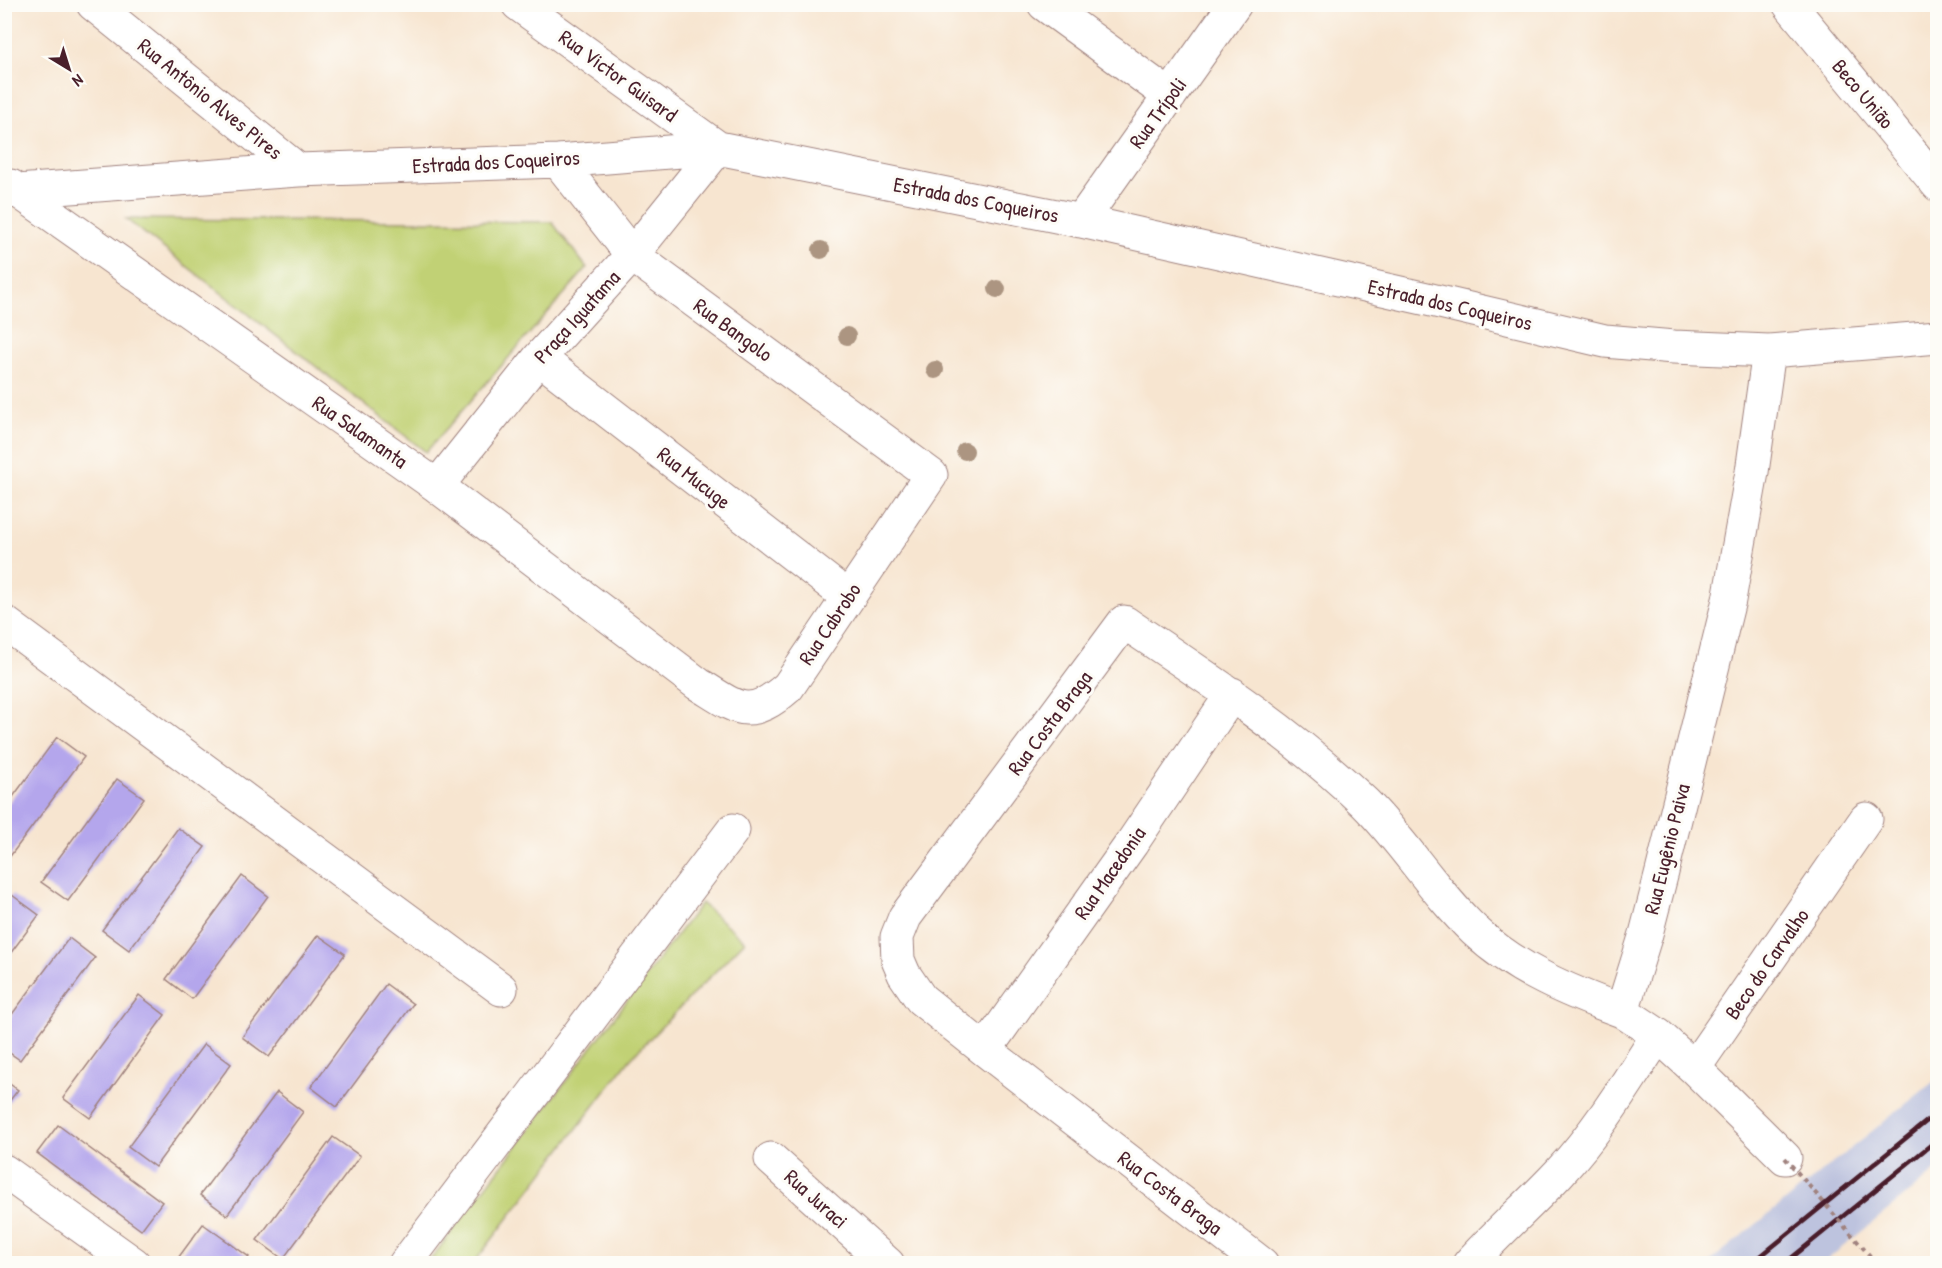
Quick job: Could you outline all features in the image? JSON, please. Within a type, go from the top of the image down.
[{"type":"street","name":"Rua Antônio Alves Pires","points":[[93,4],[298,170]]},
{"type":"street","name":"Rua Victor Guisard","points":[[518,4],[718,148]]},
{"type":"street","points":[[1044,4],[1170,96]]},
{"type":"street","name":"Rua Trípoli","points":[[1081,220],[1235,4]]},
{"type":"street","name":"Beco União","points":[[1789,4],[1938,185]]},
{"type":"street","name":"Estrada dos Coqueiros","points":[[8,188],[298,170],[558,161],[718,148],[1081,220],[1605,341],[1769,351],[1938,337]]},
{"type":"street","name":"Praça Iguatama","points":[[437,486],[539,358],[632,255],[718,148]]},
{"type":"street","name":"Rua Bangolo","points":[[558,161],[632,255],[931,475]]},
{"type":"street","name":"Rua Salamanta","points":[[8,188],[437,486],[698,684]]},
{"type":"street","name":"Rua Eugênio Paiva","points":[[1622,1011],[1657,893],[1729,600],[1752,472],[1769,351]]},
{"type":"street","name":"Rua Mucuge","points":[[539,358],[848,597]]},
{"type":"street","name":"Rua Cabrobo","points":[[698,684],[736,707],[751,708],[762,706],[788,687],[931,475]]},
{"type":"street","points":[[4,622],[501,989]]},
{"type":"street","name":"Rua Costa Braga","points":[[1262,1263],[921,999],[904,974],[898,960],[897,937],[904,917],[1124,622],[1232,694],[1292,740],[1365,804],[1476,932],[1500,951],[1537,975],[1574,993],[1622,1011]]},
{"type":"street","name":"Rua Macedonia","points":[[985,1050],[1132,843],[1232,694]]},
{"type":"street","name":"Beco do Carvalho","points":[[1694,1068],[1866,819]]},
{"type":"street","points":[[405,1263],[733,830]]},
{"type":"street","points":[[1622,1011],[1658,1035],[1785,1158]]},
{"type":"street","points":[[1469,1263],[1586,1142],[1658,1035]]},
{"type":"street","name":"Rua Juraci","points":[[771,1159],[888,1263]]},
{"type":"street","points":[[4,1171],[134,1263]]},
{"type":"path","points":[[1785,1158],[1877,1263]]},
{"type":"shaded area","points":[[1937,1079],[1937,1170],[1823,1263],[1708,1263]]},
{"type":"green space","points":[[126,219],[552,222],[587,268],[426,452]]},
{"type":"green space","points":[[701,903],[745,941],[630,1059],[474,1263],[428,1263]]},
{"type":"building","points":[[57,737],[84,757],[8,859],[4,857],[4,809]]},
{"type":"building","points":[[117,779],[144,798],[68,901],[41,882]]},
{"type":"building","points":[[178,828],[205,847],[129,950],[102,930]]},
{"type":"building","points":[[242,876],[268,896],[192,999],[166,979]]},
{"type":"building","points":[[12,895],[39,915],[4,962],[4,906]]},
{"type":"building","points":[[318,935],[345,954],[269,1057],[242,1037]]},
{"type":"building","points":[[69,938],[95,958],[20,1060],[4,1049],[4,1025]]},
{"type":"building","points":[[386,984],[413,1004],[337,1107],[311,1087]]},
{"type":"building","points":[[139,995],[165,1015],[90,1118],[63,1098]]},
{"type":"building","points":[[204,1044],[231,1064],[155,1167],[128,1147]]},
{"type":"building","points":[[4,1080],[18,1090],[4,1108]]},
{"type":"building","points":[[277,1092],[303,1112],[227,1215],[200,1195]]},
{"type":"building","points":[[58,1125],[162,1202],[141,1230],[37,1153]]},
{"type":"building","points":[[333,1137],[360,1156],[283,1259],[257,1240]]},
{"type":"building","points":[[203,1224],[249,1257],[244,1264],[186,1264],[178,1258]]},
{"type":"railway","points":[[1751,1264],[1938,1112]]},
{"type":"railway","points":[[1784,1264],[1938,1139]]}]
